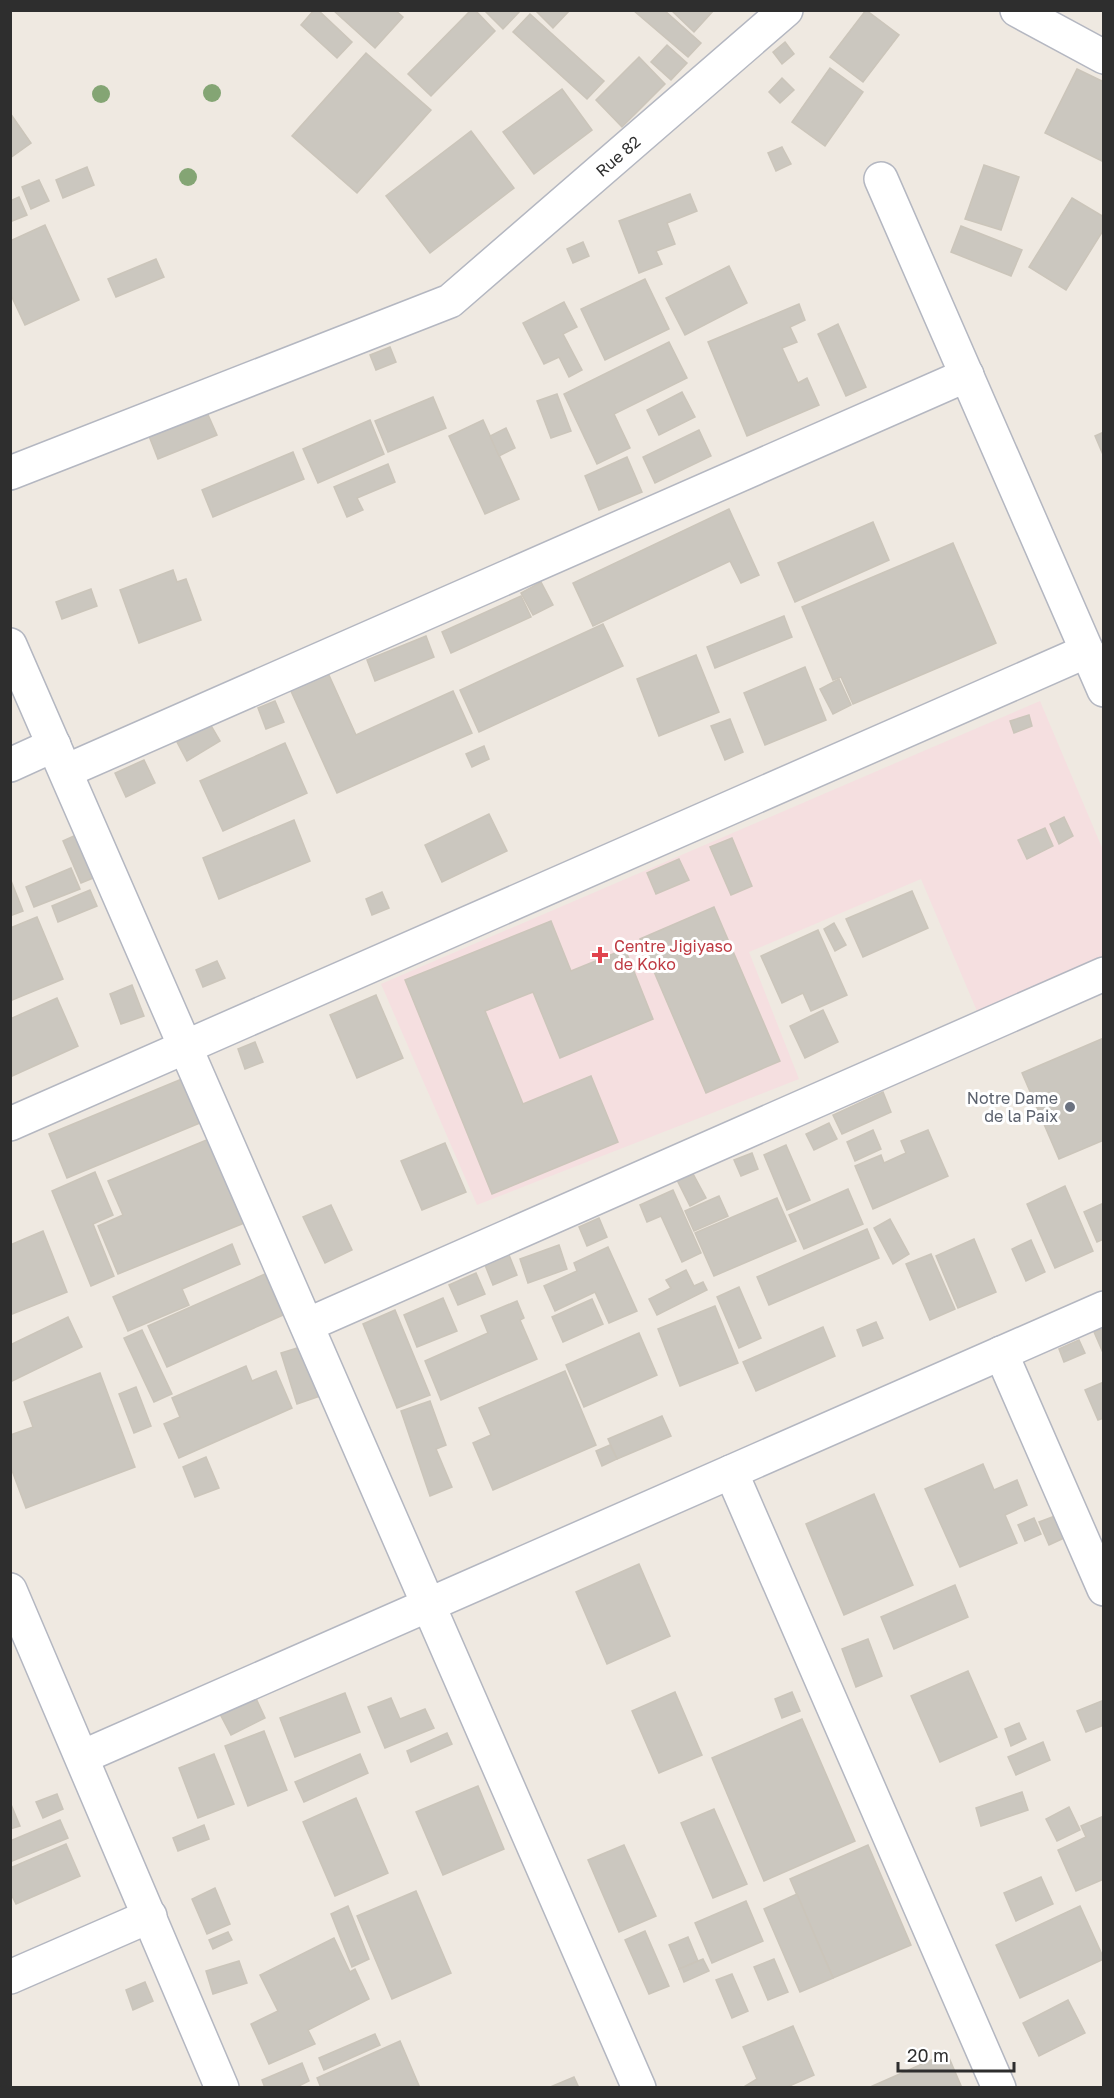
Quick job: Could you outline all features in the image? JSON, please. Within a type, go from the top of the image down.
[{"type":"street","name":"Rue 82","points":[[10,473],[450,301],[786,10]]},
{"type":"street","points":[[1017,10],[1104,57]]},
{"type":"street","points":[[881,178],[1104,690]]},
{"type":"street","points":[[10,765],[60,758],[967,375]]},
{"type":"street","points":[[10,645],[639,2088]]},
{"type":"street","points":[[10,1124],[1087,651]]},
{"type":"street","points":[[306,1325],[1104,974]]},
{"type":"street","points":[[82,1757],[1104,1308]]},
{"type":"street","points":[[1001,1353],[1104,1589]]},
{"type":"street","points":[[731,1472],[999,2088]]},
{"type":"street","points":[[10,1590],[222,2088]]},
{"type":"street","points":[[10,1977],[150,1916]]},
{"type":"shaded area","name":"Centre Jigiyaso de Koko","points":[[1040,701],[1103,850],[1103,957],[977,1011],[921,879],[749,952],[799,1079],[477,1205],[381,984]]},
{"type":"building","points":[[314,10],[318,10],[352,42],[337,58],[301,25]]},
{"type":"building","points":[[333,10],[395,10],[403,17],[375,48]]},
{"type":"building","points":[[471,10],[475,10],[495,31],[431,96],[408,74]]},
{"type":"building","points":[[484,10],[521,10],[503,29]]},
{"type":"building","points":[[535,10],[570,10],[553,28]]},
{"type":"building","points":[[633,10],[664,10],[701,43],[688,57]]},
{"type":"building","points":[[671,10],[714,10],[694,32]]},
{"type":"building","points":[[866,10],[899,35],[863,82],[830,57]]},
{"type":"building","points":[[530,14],[604,81],[587,99],[513,32]]},
{"type":"building","points":[[785,42],[794,54],[782,64],[773,52]]},
{"type":"building","points":[[667,45],[687,63],[671,80],[651,62]]},
{"type":"building","points":[[366,53],[431,110],[357,193],[292,136]]},
{"type":"building","points":[[639,57],[665,84],[622,127],[596,100]]},
{"type":"building","points":[[830,68],[863,92],[825,146],[792,122]]},
{"type":"building","points":[[1077,69],[1104,82],[1104,162],[1045,133]]},
{"type":"building","points":[[782,78],[794,90],[780,103],[769,92]]},
{"type":"building","points":[[562,89],[592,130],[534,174],[503,132]]},
{"type":"building","points":[[10,113],[31,143],[10,158]]},
{"type":"building","points":[[471,131],[514,188],[430,253],[386,196]]},
{"type":"building","points":[[782,147],[791,164],[776,171],[768,153]]},
{"type":"building","points":[[984,165],[1019,177],[1001,230],[965,219]]},
{"type":"building","points":[[87,167],[94,185],[63,198],[56,180]]},
{"type":"building","points":[[39,180],[49,201],[31,209],[22,187]]},
{"type":"building","points":[[690,194],[697,211],[667,223],[675,244],[656,251],[662,264],[639,273],[619,221]]},
{"type":"building","points":[[19,197],[27,215],[10,222],[10,201]]},
{"type":"building","points":[[1072,198],[1104,217],[1104,229],[1066,290],[1029,267]]},
{"type":"building","points":[[45,225],[79,300],[25,325],[10,293],[10,241]]},
{"type":"building","points":[[961,226],[1022,250],[1011,276],[951,252]]},
{"type":"building","points":[[583,242],[589,256],[573,263],[567,249]]},
{"type":"building","points":[[156,259],[164,277],[116,297],[108,279]]},
{"type":"building","points":[[729,266],[747,303],[685,335],[666,298]]},
{"type":"building","points":[[645,279],[669,329],[605,360],[581,309]]},
{"type":"building","points":[[564,302],[577,327],[563,334],[582,370],[569,377],[559,357],[544,364],[523,323]]},
{"type":"building","points":[[799,304],[805,320],[790,327],[797,342],[782,348],[798,383],[807,378],[819,405],[747,436],[708,342]]},
{"type":"building","points":[[838,324],[866,387],[846,396],[818,334]]},
{"type":"building","points":[[669,342],[687,378],[614,414],[630,448],[597,464],[564,394]]},
{"type":"building","points":[[390,347],[396,362],[376,370],[370,355]]},
{"type":"building","points":[[682,392],[695,417],[659,435],[647,410]]},
{"type":"building","points":[[557,394],[571,431],[551,438],[537,401]]},
{"type":"building","points":[[433,397],[446,428],[388,452],[375,421]]},
{"type":"building","points":[[205,408],[217,435],[158,459],[147,431]]},
{"type":"building","points":[[370,420],[384,454],[318,483],[303,449]]},
{"type":"building","points":[[483,420],[519,499],[485,514],[449,436]]},
{"type":"building","points":[[506,428],[515,448],[499,456],[490,436]]},
{"type":"building","points":[[699,430],[711,456],[655,483],[643,457]]},
{"type":"building","points":[[1104,432],[1104,457],[1095,436]]},
{"type":"building","points":[[293,452],[304,479],[213,517],[202,490]]},
{"type":"building","points":[[627,457],[642,492],[599,510],[585,476]]},
{"type":"building","points":[[388,464],[395,482],[357,498],[363,510],[347,517],[334,487]]},
{"type":"building","points":[[729,509],[759,575],[741,583],[730,561],[593,626],[573,583]]},
{"type":"building","points":[[873,522],[889,560],[795,602],[778,563]]},
{"type":"building","points":[[953,543],[996,643],[853,704],[841,677],[833,680],[802,607]]},
{"type":"building","points":[[173,570],[177,582],[186,579],[201,620],[139,643],[120,590]]},
{"type":"building","points":[[541,582],[553,605],[533,615],[521,593]]},
{"type":"building","points":[[91,589],[97,606],[62,619],[56,602]]},
{"type":"building","points":[[521,596],[531,617],[451,653],[442,632]]},
{"type":"building","points":[[784,616],[792,637],[715,668],[707,647]]},
{"type":"building","points":[[603,624],[623,666],[479,732],[460,690]]},
{"type":"building","points":[[426,636],[434,657],[375,681],[367,660]]},
{"type":"building","points":[[696,655],[719,712],[659,736],[637,679]]},
{"type":"building","points":[[805,667],[826,720],[765,745],[744,693]]},
{"type":"building","points":[[328,673],[356,735],[453,691],[472,733],[337,793],[290,689]]},
{"type":"building","points":[[839,679],[851,705],[833,714],[820,689]]},
{"type":"building","points":[[275,701],[284,722],[266,729],[258,708]]},
{"type":"building","points":[[1029,715],[1032,726],[1014,733],[1010,721]]},
{"type":"building","points":[[730,719],[743,752],[725,760],[711,726]]},
{"type":"building","points":[[210,724],[220,741],[187,761],[177,742]]},
{"type":"building","points":[[285,743],[307,793],[223,831],[200,781]]},
{"type":"building","points":[[484,746],[489,759],[472,767],[466,754]]},
{"type":"building","points":[[144,760],[155,783],[126,797],[115,773]]},
{"type":"building","points":[[489,814],[507,851],[442,882],[425,845]]},
{"type":"building","points":[[1064,817],[1073,836],[1059,844],[1050,824]]},
{"type":"building","points":[[294,820],[310,861],[219,899],[203,858]]},
{"type":"building","points":[[1045,828],[1053,846],[1027,859],[1018,840]]},
{"type":"building","points":[[85,831],[103,874],[81,883],[63,841]]},
{"type":"building","points":[[732,838],[752,886],[731,895],[710,847]]},
{"type":"building","points":[[679,859],[689,880],[656,894],[647,873]]},
{"type":"building","points":[[71,868],[80,889],[34,907],[26,887]]},
{"type":"building","points":[[10,878],[23,911],[10,916]]},
{"type":"building","points":[[90,890],[97,906],[58,922],[52,906]]},
{"type":"building","points":[[912,891],[928,928],[863,957],[846,919]]},
{"type":"building","points":[[382,892],[389,908],[372,915],[366,899]]},
{"type":"building","points":[[714,907],[780,1061],[706,1093],[640,939]]},
{"type":"building","points":[[37,917],[63,979],[10,1001],[10,928]]},
{"type":"building","points":[[551,921],[571,971],[625,949],[653,1019],[560,1058],[533,992],[485,1011],[523,1104],[591,1076],[618,1142],[492,1194],[405,980]]},
{"type":"building","points":[[834,923],[846,945],[835,951],[824,929]]},
{"type":"building","points":[[818,930],[847,995],[811,1011],[803,993],[782,1003],[761,956]]},
{"type":"building","points":[[217,961],[225,978],[203,987],[196,970]]},
{"type":"building","points":[[132,985],[144,1016],[121,1024],[110,994]]},
{"type":"building","points":[[376,995],[403,1058],[357,1078],[330,1015]]},
{"type":"building","points":[[57,998],[78,1046],[12,1076],[10,1019]]},
{"type":"building","points":[[823,1010],[838,1042],[805,1058],[790,1026]]},
{"type":"building","name":"Notre Dame de la Paix","points":[[1104,1038],[1104,1140],[1059,1159],[1022,1073]]},
{"type":"building","points":[[255,1042],[263,1062],[245,1069],[238,1049]]},
{"type":"building","points":[[189,1076],[207,1120],[67,1178],[49,1134]]},
{"type":"building","points":[[883,1092],[891,1112],[842,1134],[833,1115]]},
{"type":"building","points":[[829,1123],[837,1139],[814,1150],[806,1134]]},
{"type":"building","points":[[873,1130],[881,1149],[855,1161],[847,1142]]},
{"type":"building","points":[[928,1130],[948,1176],[873,1209],[855,1166],[881,1155],[884,1163],[906,1153],[901,1141]]},
{"type":"building","points":[[209,1139],[254,1219],[118,1274],[98,1226],[123,1215],[108,1181]]},
{"type":"building","points":[[445,1143],[466,1192],[422,1210],[401,1161]]},
{"type":"building","points":[[786,1145],[810,1200],[787,1210],[764,1155]]},
{"type":"building","points":[[752,1153],[758,1169],[741,1176],[734,1160]]},
{"type":"building","points":[[691,1170],[706,1198],[690,1206],[676,1178]]},
{"type":"building","points":[[95,1172],[113,1215],[93,1224],[114,1276],[91,1286],[52,1191]]},
{"type":"building","points":[[1065,1186],[1093,1251],[1055,1268],[1027,1204]]},
{"type":"building","points":[[848,1189],[863,1224],[804,1249],[789,1215]]},
{"type":"building","points":[[673,1190],[701,1253],[682,1262],[661,1216],[647,1222],[640,1205]]},
{"type":"building","points":[[719,1196],[728,1216],[694,1231],[685,1211]]},
{"type":"building","points":[[777,1198],[796,1241],[714,1276],[695,1233]]},
{"type":"building","points":[[1104,1203],[1104,1239],[1097,1242],[1084,1212]]},
{"type":"building","points":[[331,1205],[352,1250],[325,1263],[303,1217]]},
{"type":"building","points":[[599,1218],[607,1237],[587,1246],[579,1227]]},
{"type":"building","points":[[890,1219],[909,1254],[893,1264],[874,1228]]},
{"type":"building","points":[[867,1229],[879,1258],[769,1305],[757,1277]]},
{"type":"building","points":[[43,1231],[67,1292],[10,1315],[10,1245]]},
{"type":"building","points":[[974,1239],[996,1292],[958,1308],[936,1256]]},
{"type":"building","points":[[1031,1240],[1045,1272],[1026,1281],[1012,1249]]},
{"type":"building","points":[[232,1244],[240,1264],[182,1289],[189,1305],[128,1331],[113,1297]]},
{"type":"building","points":[[559,1245],[567,1269],[528,1283],[520,1259]]},
{"type":"building","points":[[608,1247],[637,1311],[609,1323],[595,1292],[555,1311],[544,1286],[577,1271],[574,1263]]},
{"type":"building","points":[[931,1254],[955,1309],[930,1320],[906,1264]]},
{"type":"building","points":[[509,1255],[517,1275],[493,1285],[485,1265]]},
{"type":"building","points":[[686,1270],[694,1286],[703,1282],[707,1290],[657,1315],[649,1299],[671,1288],[666,1280]]},
{"type":"building","points":[[476,1273],[485,1294],[458,1305],[449,1285]]},
{"type":"building","points":[[265,1274],[283,1315],[167,1367],[148,1326]]},
{"type":"building","points":[[739,1287],[761,1338],[739,1348],[717,1297]]},
{"type":"building","points":[[443,1298],[457,1331],[417,1347],[404,1315]]},
{"type":"building","points":[[592,1299],[603,1324],[563,1342],[552,1317]]},
{"type":"building","points":[[517,1301],[524,1318],[520,1320],[537,1359],[441,1400],[425,1361],[488,1333],[481,1316]]},
{"type":"building","points":[[715,1306],[738,1363],[680,1386],[658,1329]]},
{"type":"building","points":[[395,1310],[430,1395],[397,1408],[363,1324]]},
{"type":"building","points":[[68,1317],[82,1347],[10,1382],[10,1345]]},
{"type":"building","points":[[876,1322],[883,1338],[863,1346],[857,1330]]},
{"type":"building","points":[[823,1327],[835,1356],[756,1391],[743,1362]]},
{"type":"building","points":[[1104,1328],[1104,1355],[1094,1332]]},
{"type":"building","points":[[142,1330],[172,1394],[154,1402],[124,1338]]},
{"type":"building","points":[[639,1333],[657,1375],[584,1407],[566,1365]]},
{"type":"building","points":[[1079,1340],[1085,1353],[1064,1362],[1059,1349]]},
{"type":"building","points":[[307,1345],[323,1395],[297,1404],[281,1353]]},
{"type":"building","points":[[246,1366],[252,1381],[276,1371],[292,1408],[179,1458],[164,1424],[180,1417],[172,1398]]},
{"type":"building","points":[[565,1371],[596,1445],[493,1490],[473,1443],[491,1435],[479,1408]]},
{"type":"building","points":[[100,1373],[135,1467],[26,1508],[10,1465],[10,1435],[33,1427],[24,1402]]},
{"type":"building","points":[[1104,1382],[1104,1418],[1098,1420],[1085,1390]]},
{"type":"building","points":[[136,1387],[151,1426],[134,1433],[119,1394]]},
{"type":"building","points":[[430,1401],[446,1445],[436,1449],[452,1487],[430,1496],[401,1411]]},
{"type":"building","points":[[662,1416],[671,1436],[617,1459],[608,1439]]},
{"type":"building","points":[[610,1445],[617,1459],[602,1466],[596,1451]]},
{"type":"building","points":[[206,1457],[219,1488],[195,1497],[183,1467]]},
{"type":"building","points":[[983,1464],[994,1490],[1017,1480],[1027,1505],[1005,1515],[1017,1543],[960,1567],[925,1489]]},
{"type":"building","points":[[874,1494],[913,1585],[844,1615],[806,1524]]},
{"type":"building","points":[[1055,1516],[1064,1538],[1049,1545],[1039,1522]]},
{"type":"building","points":[[1034,1518],[1041,1534],[1025,1541],[1018,1525]]},
{"type":"building","points":[[639,1564],[670,1636],[607,1664],[576,1592]]},
{"type":"building","points":[[955,1585],[968,1617],[894,1649],[881,1617]]},
{"type":"building","points":[[868,1639],[882,1676],[856,1687],[842,1649]]},
{"type":"building","points":[[968,1671],[997,1737],[940,1762],[911,1696]]},
{"type":"building","points":[[675,1692],[702,1755],[659,1773],[632,1711]]},
{"type":"building","points":[[792,1692],[800,1711],[782,1718],[775,1699]]},
{"type":"building","points":[[345,1693],[360,1732],[295,1757],[280,1718]]},
{"type":"building","points":[[254,1694],[265,1718],[231,1735],[219,1712]]},
{"type":"building","points":[[391,1698],[400,1719],[425,1709],[434,1728],[385,1748],[368,1707]]},
{"type":"building","points":[[1104,1700],[1104,1725],[1086,1732],[1077,1711]]},
{"type":"building","points":[[802,1719],[855,1841],[764,1881],[712,1758]]},
{"type":"building","points":[[1019,1723],[1026,1739],[1011,1746],[1005,1729]]},
{"type":"building","points":[[264,1731],[287,1790],[248,1806],[225,1746]]},
{"type":"building","points":[[447,1733],[452,1744],[411,1762],[407,1751]]},
{"type":"building","points":[[1043,1742],[1050,1760],[1016,1775],[1008,1757]]},
{"type":"building","points":[[214,1754],[234,1804],[198,1818],[179,1768]]},
{"type":"building","points":[[360,1754],[368,1773],[304,1802],[295,1782]]},
{"type":"building","points":[[478,1786],[504,1849],[443,1875],[416,1812]]},
{"type":"building","points":[[1022,1792],[1028,1810],[981,1826],[976,1808]]},
{"type":"building","points":[[57,1794],[63,1809],[43,1818],[36,1802]]},
{"type":"building","points":[[356,1798],[388,1873],[335,1896],[303,1822]]},
{"type":"building","points":[[10,1802],[20,1826],[10,1829]]},
{"type":"building","points":[[1069,1807],[1080,1830],[1057,1841],[1046,1819]]},
{"type":"building","points":[[714,1809],[747,1884],[713,1898],[681,1823]]},
{"type":"building","points":[[1104,1816],[1104,1879],[1076,1891],[1058,1850],[1086,1837],[1081,1826]]},
{"type":"building","points":[[60,1820],[68,1838],[10,1862],[10,1841]]},
{"type":"building","points":[[204,1825],[209,1839],[178,1851],[173,1838]]},
{"type":"building","points":[[66,1844],[80,1876],[16,1904],[10,1892],[10,1868]]},
{"type":"building","points":[[624,1845],[656,1916],[619,1932],[588,1860]]},
{"type":"building","points":[[868,1845],[911,1945],[833,1978],[790,1879]]},
{"type":"building","points":[[1041,1877],[1053,1904],[1016,1921],[1004,1893]]},
{"type":"building","points":[[215,1888],[230,1924],[207,1934],[192,1899]]},
{"type":"building","points":[[416,1891],[451,1973],[392,1999],[357,1916]]},
{"type":"building","points":[[797,1894],[833,1978],[800,1992],[764,1909]]},
{"type":"building","points":[[746,1901],[763,1941],[712,1963],[695,1923]]},
{"type":"building","points":[[348,1906],[369,1959],[352,1967],[331,1914]]},
{"type":"building","points":[[1080,1906],[1104,1959],[1020,1998],[996,1945]]},
{"type":"building","points":[[645,1931],[669,1986],[649,1994],[625,1940]]},
{"type":"building","points":[[228,1932],[232,1940],[213,1949],[209,1940]]},
{"type":"building","points":[[688,1937],[698,1961],[679,1969],[669,1945]]},
{"type":"building","points":[[334,1938],[350,1972],[355,1969],[369,1999],[308,2030],[315,2044],[269,2064],[251,2024],[278,2011],[260,1975]]},
{"type":"building","points":[[703,1959],[709,1971],[684,1982],[679,1969]]},
{"type":"building","points":[[774,1959],[788,1992],[768,2000],[754,1967]]},
{"type":"building","points":[[239,1961],[247,1983],[213,1994],[206,1971]]},
{"type":"building","points":[[732,1974],[748,2011],[732,2018],[716,1980]]},
{"type":"building","points":[[145,1982],[153,2001],[133,2010],[126,1990]]},
{"type":"building","points":[[1068,2000],[1085,2033],[1039,2056],[1023,2023]]},
{"type":"building","points":[[793,2026],[814,2075],[785,2088],[742,2088],[757,2079],[743,2047]]},
{"type":"building","points":[[375,2034],[380,2045],[324,2070],[319,2058]]},
{"type":"building","points":[[400,2041],[420,2088],[321,2088],[317,2078]]},
{"type":"building","points":[[947,2053],[962,2088],[868,2088]]},
{"type":"building","points":[[302,2063],[309,2081],[295,2088],[265,2088],[262,2080]]},
{"type":"building","points":[[574,2077],[579,2088],[548,2088]]},
{"type":"place","name":"Centre Jigiyaso de Koko","points":[[600,955]]},
{"type":"place","name":"Notre Dame de la Paix","points":[[1070,1107]]}]
